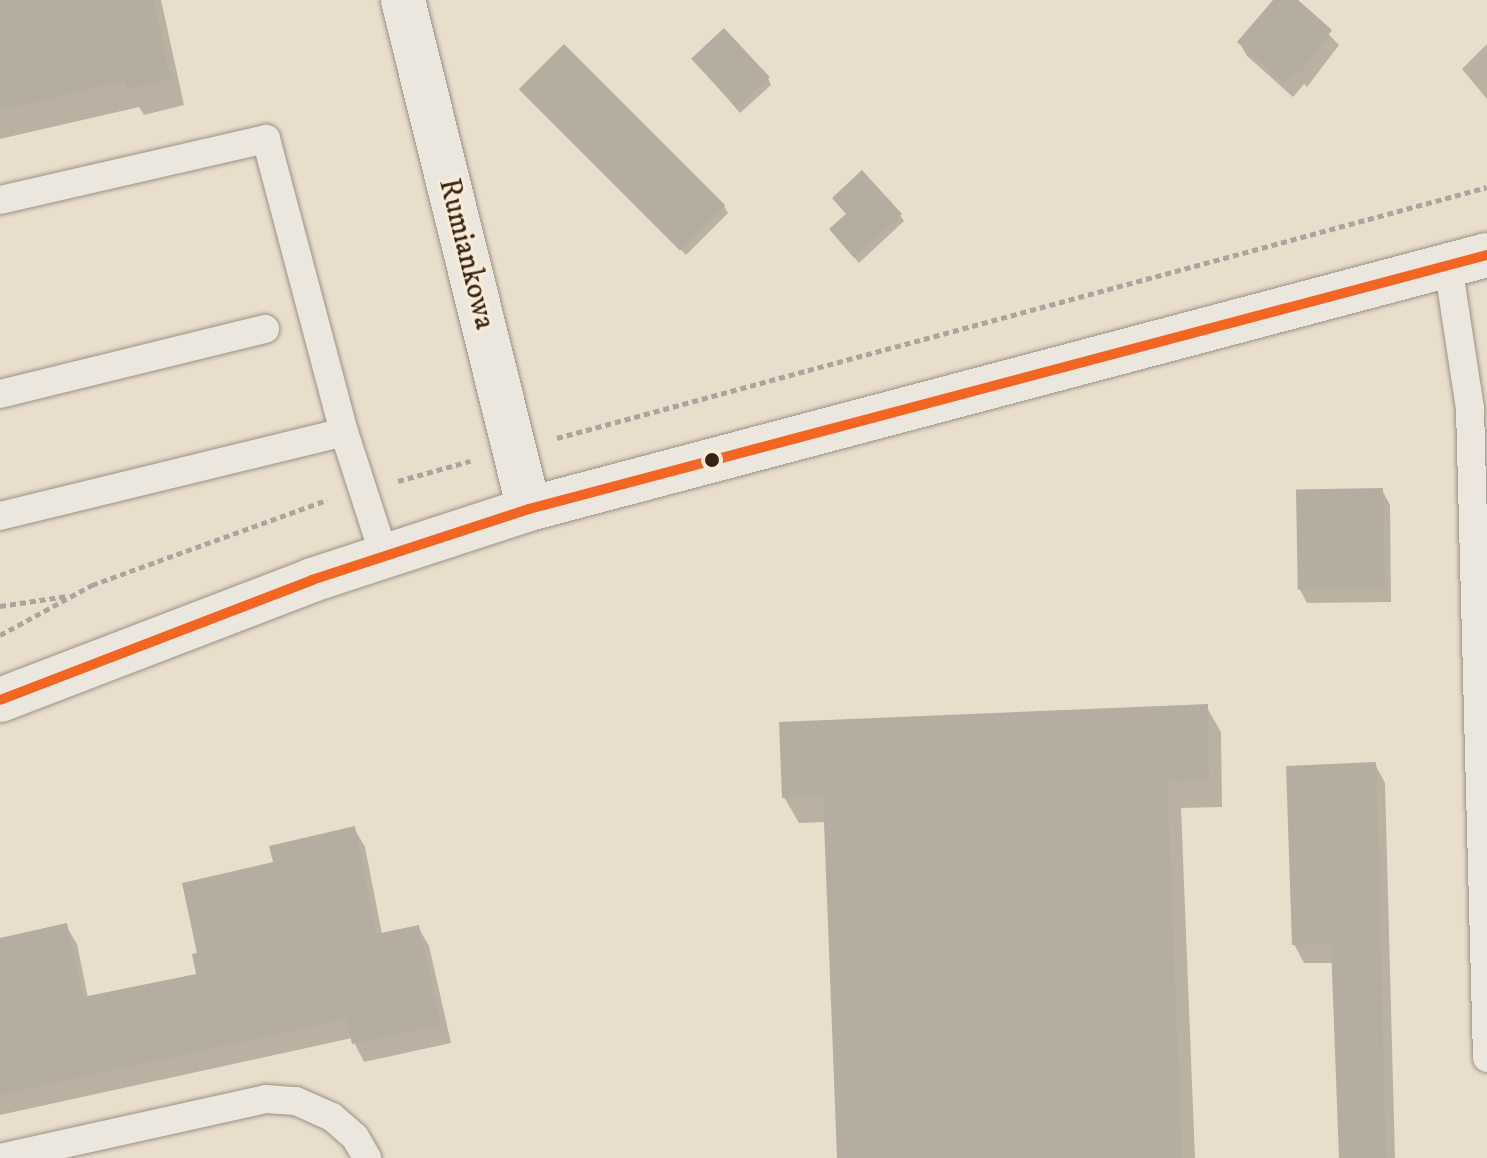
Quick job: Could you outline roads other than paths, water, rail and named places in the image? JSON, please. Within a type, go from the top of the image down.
[{"type":"main road","name":"Rumiankowa","points":[[403,0],[529,509]]},
{"type":"main road","points":[[0,700],[384,555],[529,509],[1467,260]]},
{"type":"lane","points":[[0,200],[266,139],[344,432],[384,555]]},
{"type":"lane","points":[[1467,260],[1478,406],[1487,1058]]},
{"type":"lane","points":[[0,394],[265,329]]},
{"type":"lane","points":[[0,516],[344,432]]},
{"type":"lane","points":[[0,1158],[266,1099],[296,1101],[332,1117],[355,1137],[367,1158]]}]
